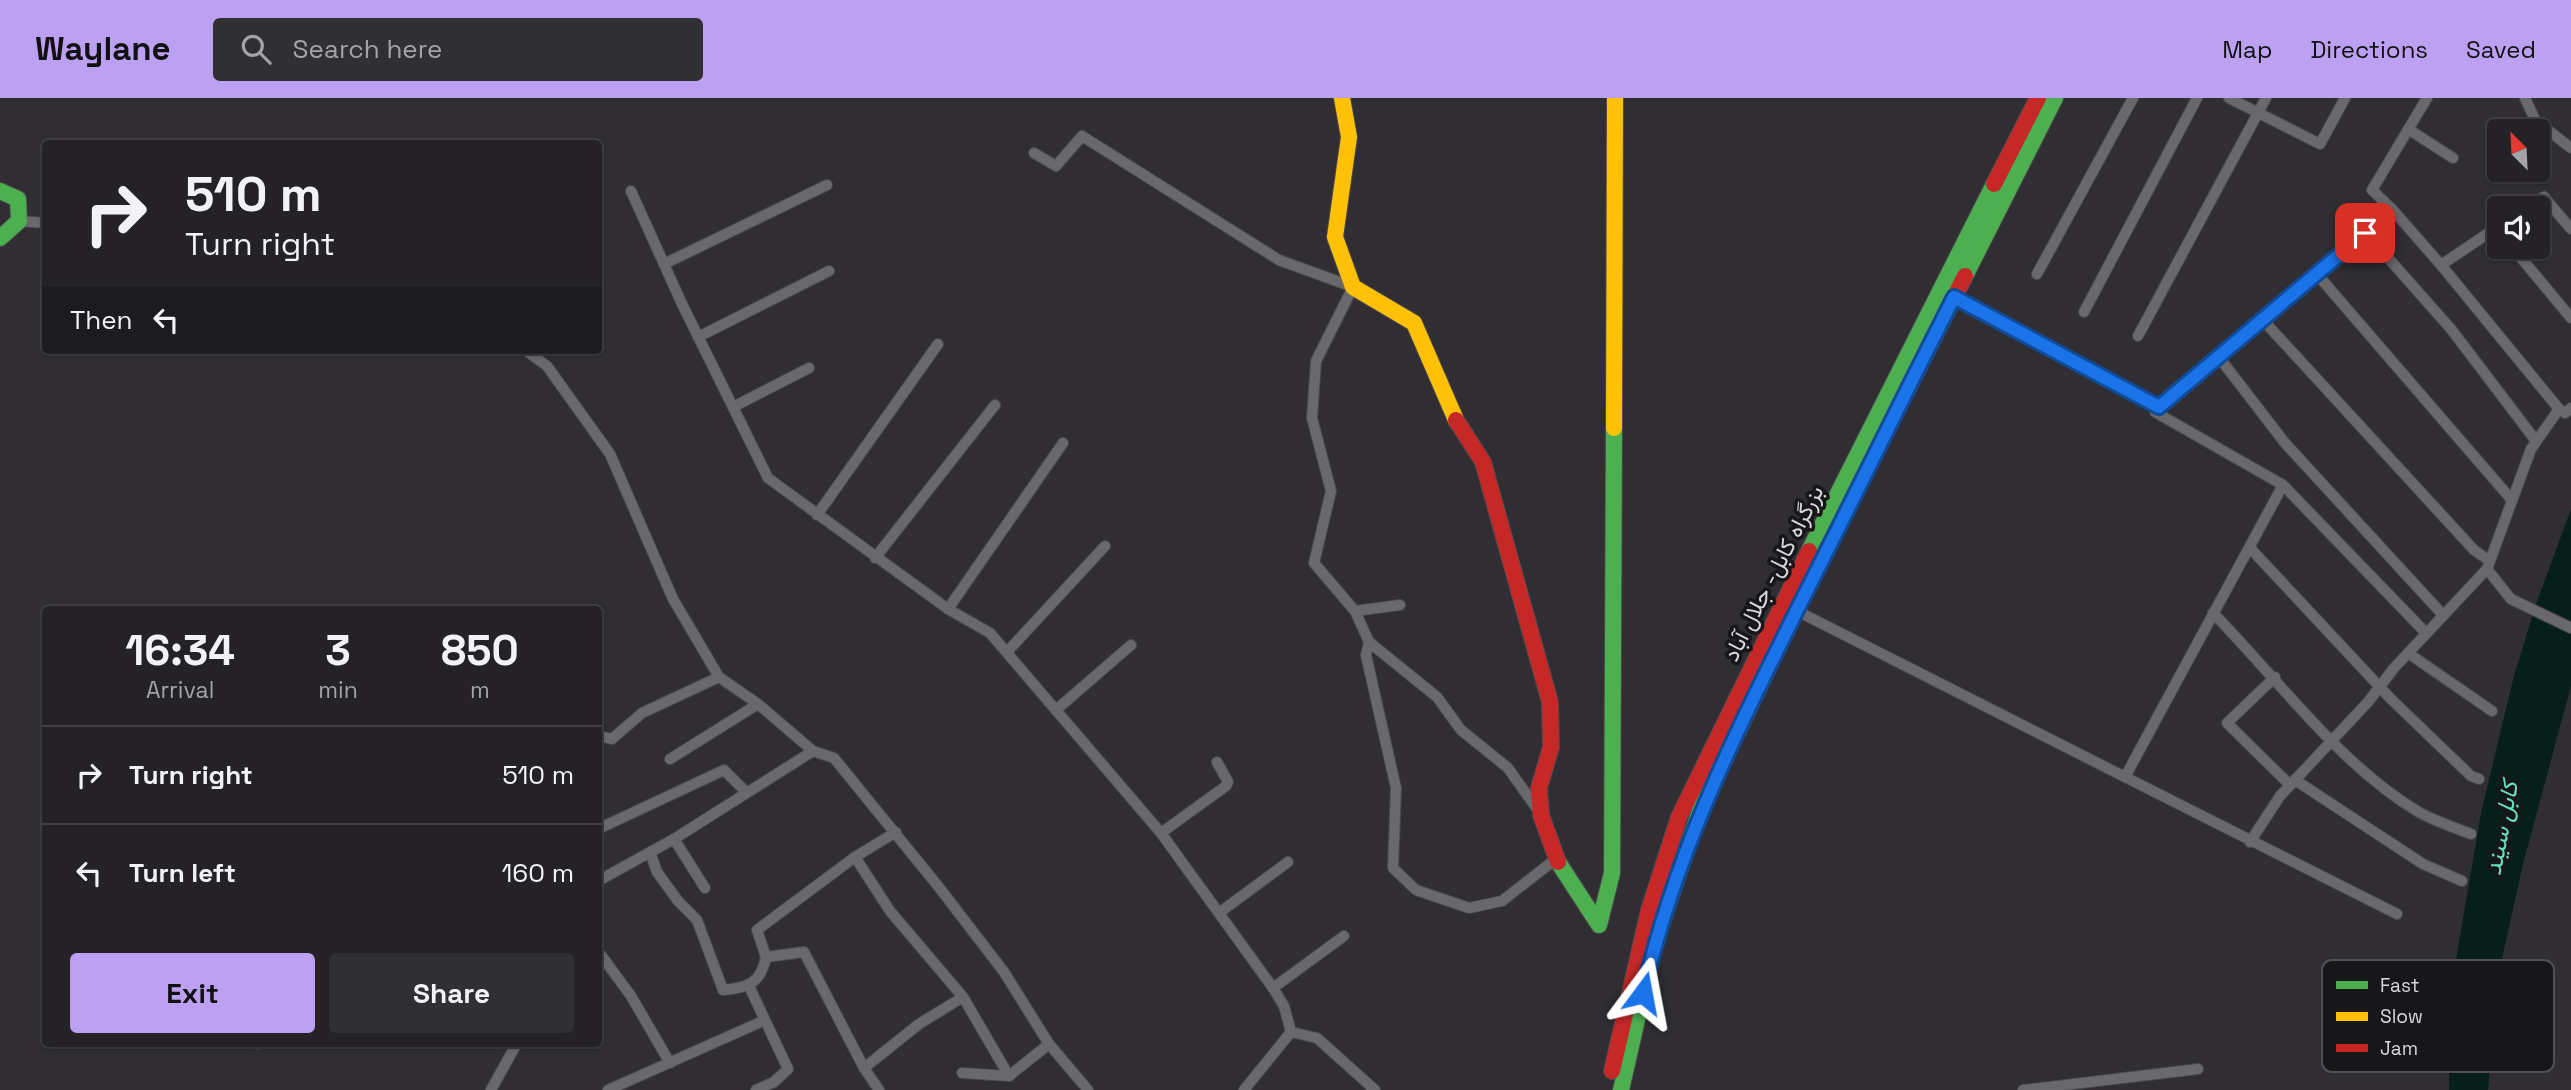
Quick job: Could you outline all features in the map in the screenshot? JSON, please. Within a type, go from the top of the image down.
[{"type":"main road","points":[[1342,98],[1349,137],[1335,237],[1353,286],[1414,323],[1449,408],[1483,462],[1550,702],[1552,747],[1539,788],[1541,815],[1557,858],[1599,925],[1612,873],[1615,98]]},
{"type":"main road","name":"بزرگراه کابل- جلال آباد","points":[[1621,1090],[1654,945],[1701,808],[1948,295],[2038,98]]},
{"type":"main road","name":"بزرگراه کابل- جلال آباد","points":[[1607,1090],[1636,960],[1661,868],[1679,817],[1782,604],[2055,98]]},
{"type":"main road","points":[[0,191],[18,199],[19,221],[0,238]]},
{"type":"street","points":[[2037,274],[2133,98]]},
{"type":"street","points":[[2084,312],[2197,98]]},
{"type":"street","points":[[2229,98],[2320,144],[2345,98]]},
{"type":"street","points":[[2138,336],[2266,98]]},
{"type":"street","points":[[2427,98],[2373,184],[2375,195],[2392,209],[2441,265],[2559,410],[2565,413],[2571,408]]},
{"type":"street","points":[[2525,98],[2535,120],[2571,148]]},
{"type":"street","points":[[2408,129],[2453,158]]},
{"type":"street","points":[[1034,153],[1056,166],[1082,136],[1279,260],[1353,286],[1316,361],[1312,418],[1331,491],[1314,563],[1355,611],[1370,642],[1437,696],[1461,730],[1508,768],[1541,815]]},
{"type":"street","points":[[664,264],[827,185]]},
{"type":"street","points":[[631,191],[698,337],[768,478],[948,609],[990,633],[1161,833],[1273,988],[1284,1006],[1292,1032]]},
{"type":"street","points":[[2550,204],[2571,229]]},
{"type":"street","points":[[2392,209],[2155,412],[2283,485],[2426,633]]},
{"type":"street","points":[[19,221],[42,223]]},
{"type":"street","points":[[2365,233],[2451,328],[2536,441]]},
{"type":"street","points":[[2441,265],[2487,235]]},
{"type":"street","points":[[2522,259],[2571,318]]},
{"type":"street","points":[[698,337],[828,271]]},
{"type":"street","points":[[2316,273],[2511,499]]},
{"type":"street","points":[[1948,295],[2159,407]]},
{"type":"street","points":[[2262,319],[2489,565],[2511,599],[2531,611],[2571,628]]},
{"type":"street","points":[[817,515],[938,344]]},
{"type":"street","points":[[530,354],[547,366],[610,454],[673,599],[719,677],[758,704],[813,751],[834,758],[896,832],[1004,972],[1049,1044],[1088,1090]]},
{"type":"street","points":[[2218,356],[2285,443],[2442,615]]},
{"type":"street","points":[[733,407],[809,368]]},
{"type":"street","points":[[875,558],[995,405]]},
{"type":"street","points":[[2250,842],[2292,783],[2489,565],[2511,499],[2536,441],[2559,410]]},
{"type":"street","points":[[948,609],[1063,443]]},
{"type":"street","points":[[2125,777],[2283,485]]},
{"type":"street","points":[[1007,652],[1105,546]]},
{"type":"street","points":[[2250,548],[2379,687],[2471,776],[2479,779]]},
{"type":"street","points":[[1355,611],[1400,605]]},
{"type":"street","points":[[1797,611],[2250,842],[2398,914]]},
{"type":"street","points":[[2213,613],[2331,740],[2394,796],[2419,812],[2471,834]]},
{"type":"street","points":[[1370,642],[1366,655],[1396,788],[1394,868],[1416,890],[1469,908],[1502,901],[1557,858]]},
{"type":"street","points":[[1056,710],[1131,645]]},
{"type":"street","points":[[2408,653],[2491,711]]},
{"type":"street","points":[[602,737],[612,739],[642,713],[719,677]]},
{"type":"street","points":[[2274,677],[2227,723],[2292,783],[2423,864],[2462,881]]},
{"type":"street","points":[[670,759],[758,704]]},
{"type":"street","points":[[602,879],[674,839],[813,751]]},
{"type":"street","points":[[1161,833],[1226,786],[1228,782],[1217,762]]},
{"type":"street","points":[[602,827],[724,770],[746,792]]},
{"type":"street","points":[[650,852],[657,872],[678,901],[697,920],[723,990],[749,986],[758,980],[766,957],[757,930],[855,857],[896,832]]},
{"type":"street","points":[[674,839],[705,888]]},
{"type":"street","points":[[855,857],[890,911],[963,997],[1009,1076]]},
{"type":"street","points":[[1219,913],[1288,862]]},
{"type":"street","points":[[1273,988],[1344,936]]},
{"type":"street","points":[[766,957],[804,951],[864,1068],[879,1090]]},
{"type":"street","points":[[602,956],[631,996],[670,1063]]},
{"type":"street","points":[[749,986],[763,1021],[788,1069],[777,1086],[756,1090]]},
{"type":"street","points":[[864,1068],[919,1024],[963,997]]},
{"type":"street","points":[[608,1090],[763,1021]]},
{"type":"street","points":[[1244,1090],[1292,1032]]},
{"type":"street","points":[[1292,1032],[1317,1038],[1375,1090]]},
{"type":"street","points":[[962,1073],[1009,1076],[1049,1044]]},
{"type":"street","points":[[491,1090],[515,1047]]},
{"type":"street","points":[[2023,1090],[2198,1069]]},
{"type":"water","name":"کابل سيند","points":[[2571,509],[2571,686],[2523,864],[2502,960],[2456,960],[2481,813],[2514,676],[2536,604]]},
{"type":"water","points":[[2449,1072],[2490,1072],[2488,1090],[2449,1090]]},
{"type":"traffic: fast","points":[[1965,276],[2055,98]]},
{"type":"traffic: fast","points":[[1809,551],[1994,184]]},
{"type":"traffic: fast","points":[[0,191],[18,199],[19,221],[0,238]]},
{"type":"traffic: fast","points":[[1558,862],[1599,925],[1612,873],[1614,428]]},
{"type":"traffic: fast","points":[[1621,1090],[1654,945],[1701,808],[1805,592]]},
{"type":"traffic: slow","points":[[1342,98],[1349,137],[1335,237],[1353,287],[1414,323],[1456,420]]},
{"type":"traffic: slow","points":[[1614,428],[1615,98]]},
{"type":"traffic: jam","points":[[1994,184],[2038,98]]},
{"type":"traffic: jam","points":[[1805,592],[1965,276]]},
{"type":"traffic: jam","points":[[1456,420],[1483,462],[1550,702],[1551,747],[1539,788],[1541,815],[1558,862]]},
{"type":"traffic: jam","points":[[1612,1071],[1649,910],[1679,817],[1809,551]]},
{"type":"route","points":[[1643,993],[1654,945],[1701,808],[1762,677],[1954,297],[2159,407],[2365,233]]}]
